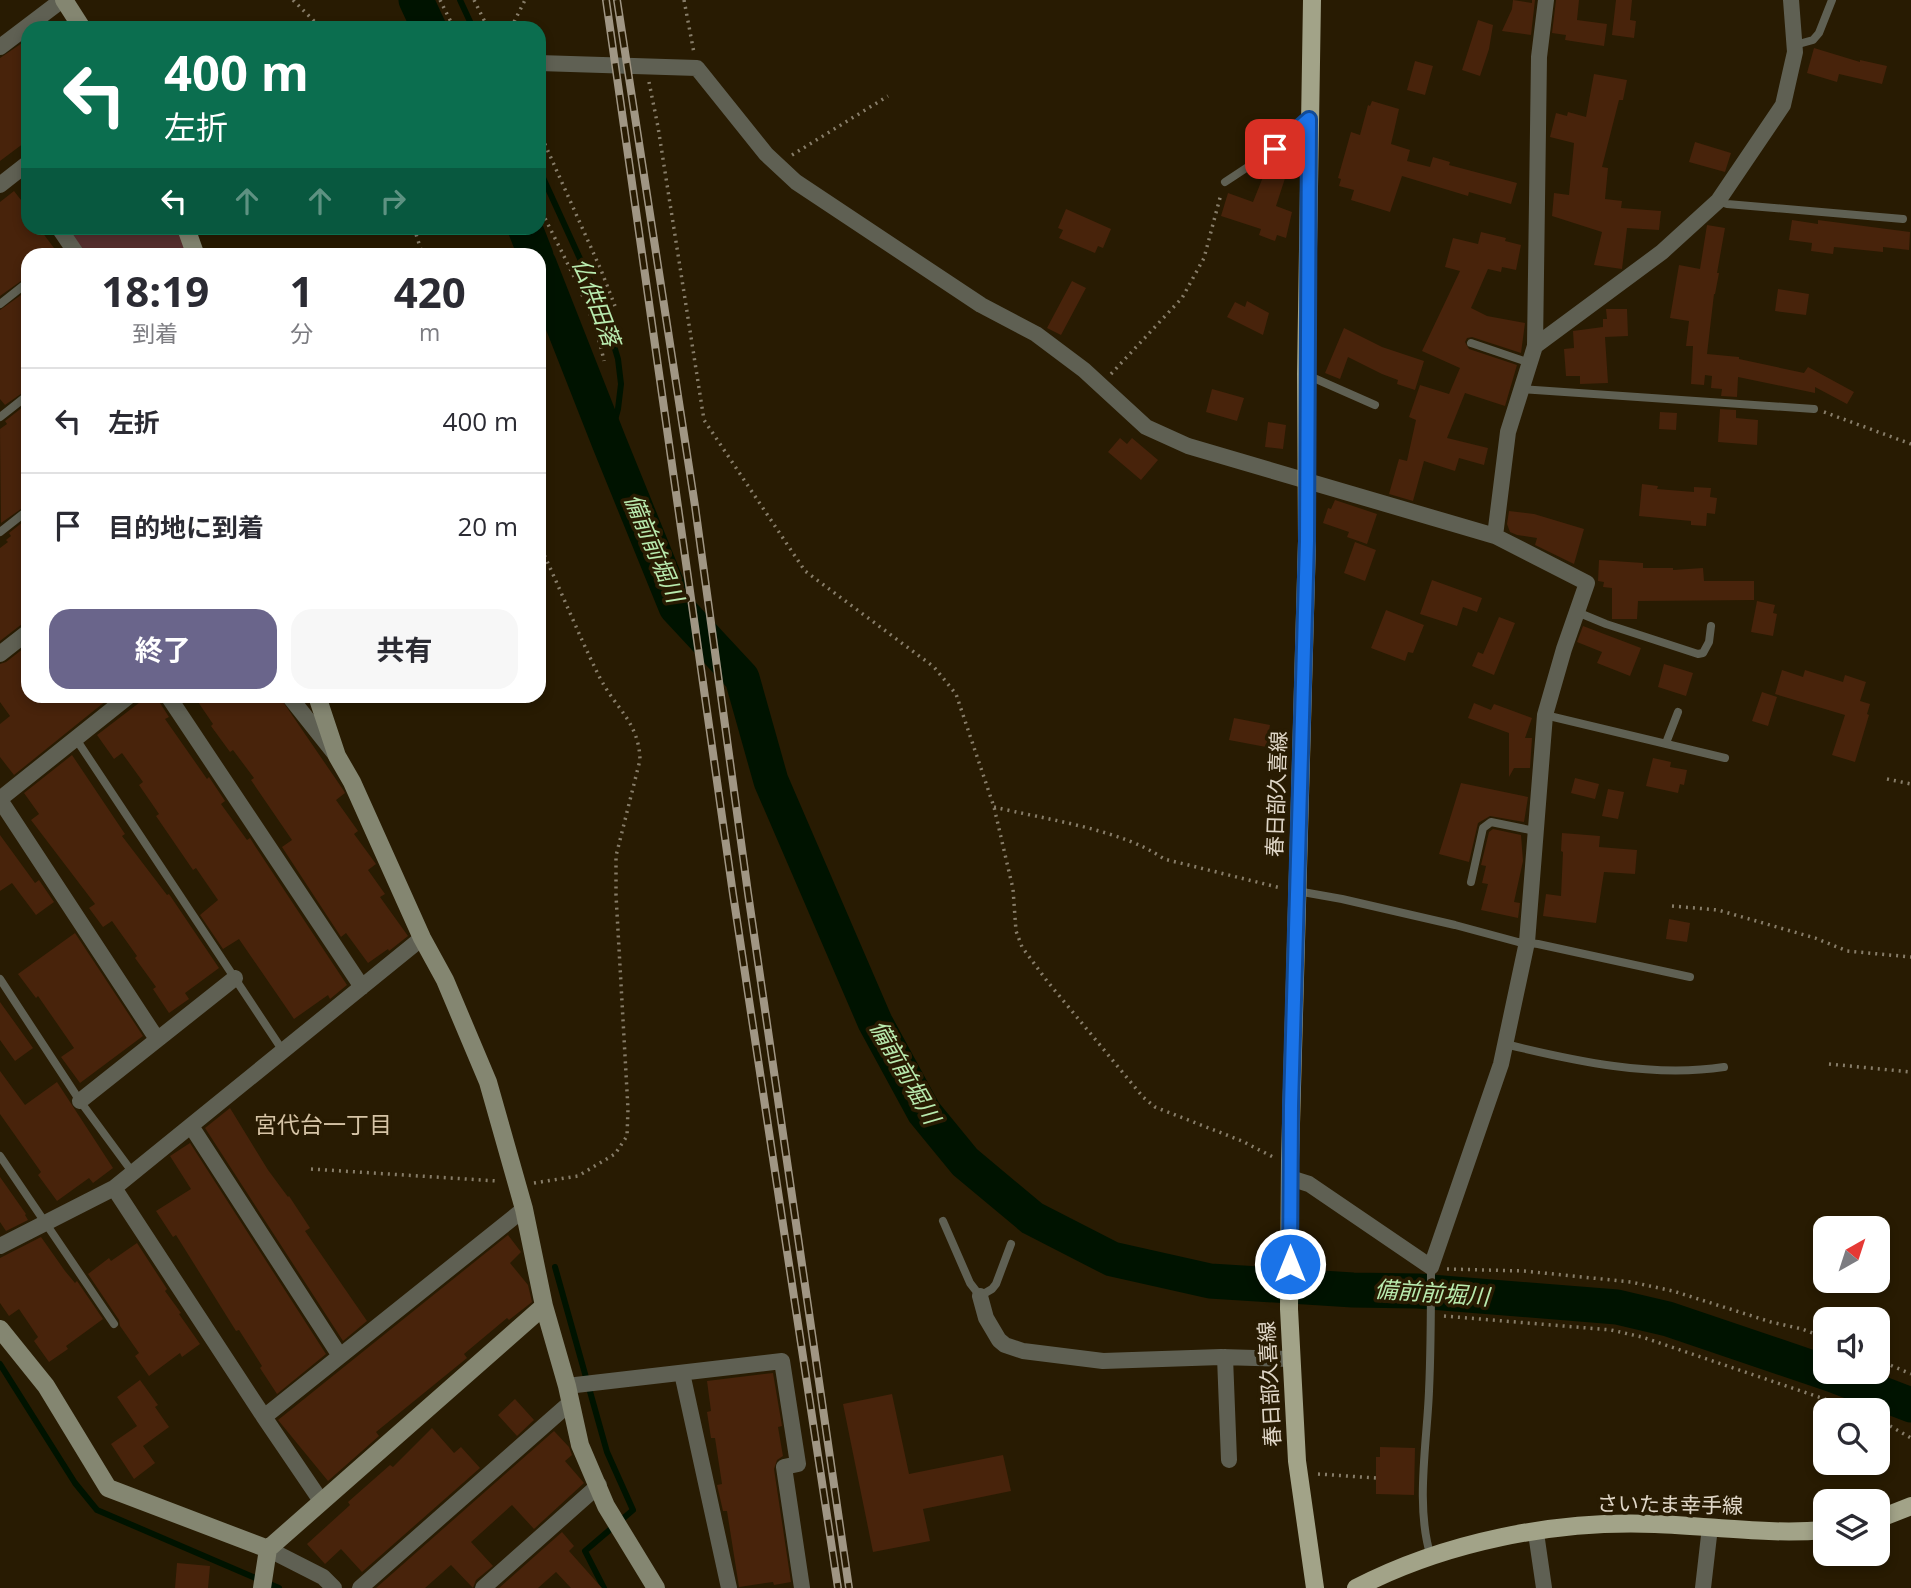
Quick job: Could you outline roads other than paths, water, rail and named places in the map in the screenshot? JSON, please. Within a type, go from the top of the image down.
[{"type":"main road","name":"春日部久喜線","points":[[1312,0],[1305,479],[1307,541],[1296,891],[1289,1309],[1297,1461],[1315,1588]]},
{"type":"main road","points":[[1890,1514],[1911,1506]]},
{"type":"main road","name":"さいたま幸手線","points":[[1356,1588],[1431,1557],[1490,1540],[1536,1532],[1601,1525],[1653,1524],[1813,1531]]},
{"type":"street","points":[[35,21],[63,0],[77,21]]},
{"type":"street","points":[[1495,536],[1508,432],[1535,346],[1539,57],[1546,0]]},
{"type":"street","points":[[1535,346],[1661,252],[1718,201],[1783,106],[1795,45],[1791,0]]},
{"type":"street","points":[[0,47],[21,31]]},
{"type":"street","points":[[546,64],[697,68],[766,154],[796,182],[981,305],[1036,334],[1084,370],[1146,426],[1188,446],[1495,536],[1587,583],[1545,715],[1527,942],[1505,1044],[1431,1271],[1290,1169]]},
{"type":"street","points":[[0,185],[21,174]]},
{"type":"street","points":[[0,654],[21,638]]},
{"type":"street","points":[[120,703],[0,800],[157,1039]]},
{"type":"street","points":[[173,703],[362,987]]},
{"type":"street","points":[[295,703],[337,756],[352,782],[422,939],[445,980],[488,1082],[524,1209],[544,1307],[569,1394],[580,1445],[606,1506],[656,1588]]},
{"type":"street","points":[[319,703],[337,756]]},
{"type":"street","points":[[0,1246],[114,1188],[422,939]]},
{"type":"street","points":[[80,1101],[234,978]]},
{"type":"street","points":[[191,1126],[340,1356]]},
{"type":"street","points":[[114,1188],[321,1501]]},
{"type":"street","points":[[264,1417],[524,1209]]},
{"type":"street","points":[[980,1296],[986,1318],[999,1340],[1023,1351],[1103,1361],[1225,1357],[1290,1359]]},
{"type":"street","points":[[262,1588],[268,1549],[544,1307]]},
{"type":"street","points":[[0,1329],[46,1386],[108,1488],[268,1549],[323,1577],[334,1588]]},
{"type":"street","points":[[1225,1357],[1229,1460]]},
{"type":"street","points":[[360,1588],[569,1394],[682,1373],[782,1361],[798,1464],[784,1468],[802,1588]]},
{"type":"street","points":[[682,1373],[729,1588]]},
{"type":"street","points":[[483,1588],[599,1485]]},
{"type":"street","points":[[1703,1588],[1710,1527]]},
{"type":"street","points":[[1536,1532],[1544,1588]]},
{"type":"lane","points":[[1795,45],[1813,40],[1819,33],[1832,0]]},
{"type":"lane","points":[[1226,182],[1275,149],[1309,119]]},
{"type":"lane","points":[[1718,201],[1727,204],[1903,219]]},
{"type":"lane","points":[[0,304],[21,288]]},
{"type":"lane","points":[[1471,343],[1530,363]]},
{"type":"lane","points":[[1306,374],[1375,405]]},
{"type":"lane","points":[[1521,389],[1814,409]]},
{"type":"lane","points":[[0,417],[21,400]]},
{"type":"lane","points":[[0,532],[21,516]]},
{"type":"lane","points":[[1577,612],[1698,654],[1703,653],[1709,642],[1712,626]]},
{"type":"lane","points":[[1667,743],[1678,712]]},
{"type":"lane","points":[[1545,715],[1725,758]]},
{"type":"lane","points":[[76,739],[283,1051]]},
{"type":"lane","points":[[1471,882],[1483,828],[1492,822],[1535,831]]},
{"type":"lane","points":[[1296,891],[1342,899],[1518,942],[1690,977]]},
{"type":"lane","points":[[0,979],[80,1101],[133,1173]]},
{"type":"lane","points":[[1505,1044],[1623,1066],[1699,1071],[1724,1067]]},
{"type":"lane","points":[[0,1156],[114,1324]]},
{"type":"lane","points":[[943,1221],[970,1283],[980,1296],[996,1284],[1011,1244]]},
{"type":"lane","points":[[1431,1271],[1424,1476],[1425,1533],[1431,1557]]},
{"type":"waterway","name":"備前前堀川","points":[[416,0],[426,21]]},
{"type":"waterway","name":"仏供田落","points":[[460,0],[470,21]]},
{"type":"waterway","name":"仏供田落","points":[[546,184],[603,309],[618,359],[621,384],[618,409],[609,442]]},
{"type":"waterway","name":"備前前堀川","points":[[528,235],[533,248]]},
{"type":"waterway","name":"備前前堀川","points":[[546,282],[676,607],[742,678],[771,781],[875,1022],[924,1112],[965,1162],[1032,1218],[1112,1259],[1210,1281],[1353,1290],[1418,1291],[1617,1307],[1668,1319],[1833,1375],[1911,1405]]},
{"type":"waterway","points":[[555,1267],[607,1452],[633,1510],[585,1551],[604,1588]]},
{"type":"waterway","points":[[0,1364],[75,1483],[97,1510],[279,1588]]},
{"type":"railway","points":[[606,0],[733,894],[838,1588]]},
{"type":"railway","points":[[617,0],[695,506],[849,1588]]},
{"type":"district","name":"宮代台一丁目","points":[[323,1125]]}]
